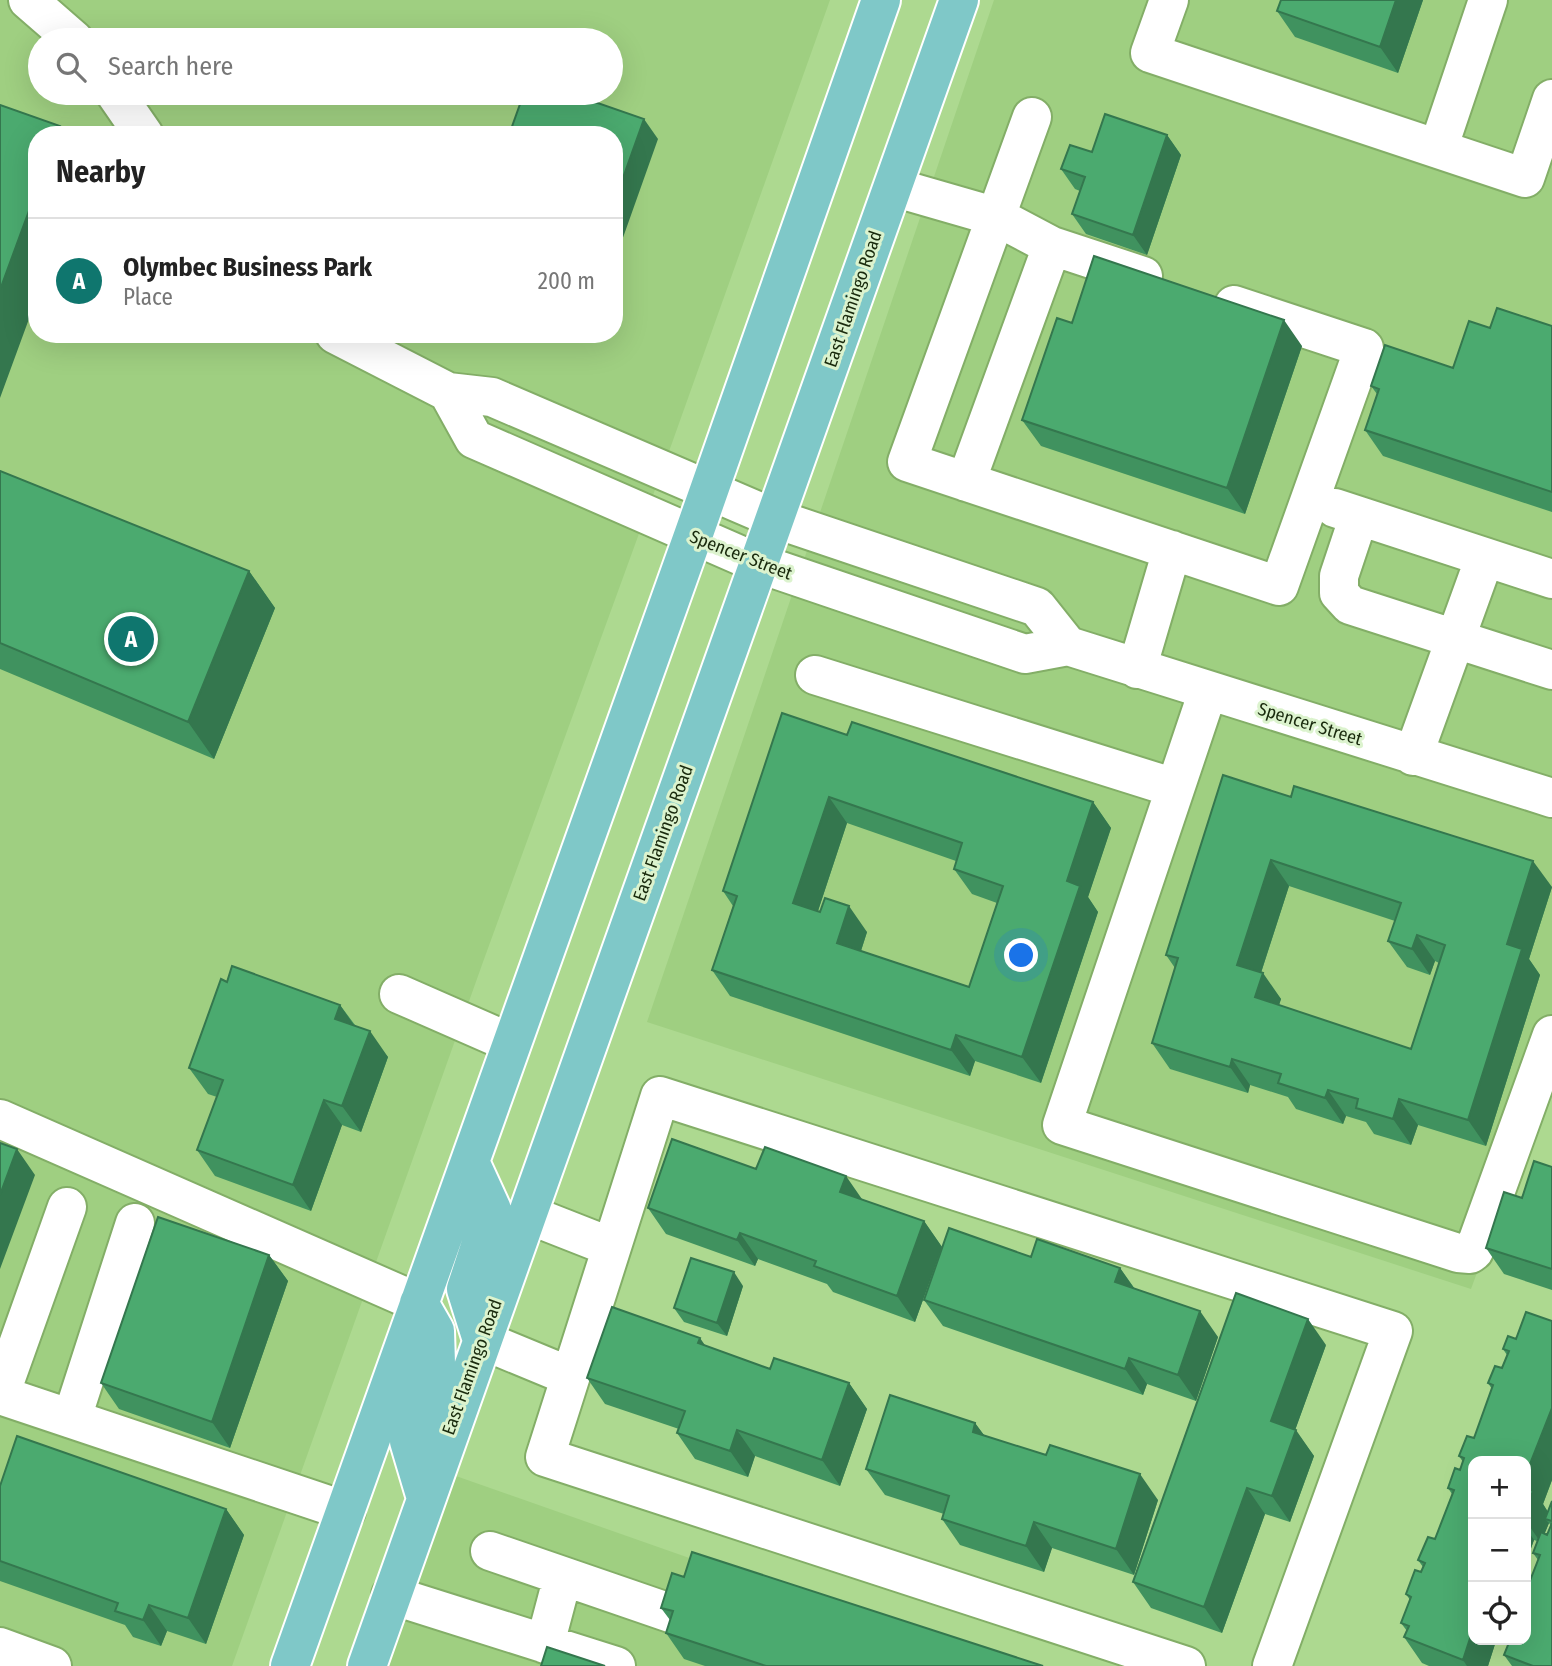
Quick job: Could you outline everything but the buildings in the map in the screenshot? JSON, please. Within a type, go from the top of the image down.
[{"type":"main road","points":[[290,1666],[881,0]]},
{"type":"main road","name":"East Flamingo Road","points":[[367,1666],[959,0]]},
{"type":"main road","points":[[470,1162],[492,1210],[466,1289],[482,1340]]},
{"type":"main road","points":[[419,1303],[435,1331],[436,1364],[409,1441],[426,1498]]},
{"type":"street","points":[[28,0],[60,28]]},
{"type":"street","points":[[1169,0],[1150,53],[1539,182],[1552,99]]},
{"type":"street","points":[[1438,149],[1488,0]]},
{"type":"street","points":[[123,105],[138,126]]},
{"type":"street","points":[[893,187],[997,217],[1052,246],[1364,348],[1279,586],[906,463],[997,217],[1032,117]]},
{"type":"street","points":[[966,482],[1052,246]]},
{"type":"street","points":[[352,343],[448,393],[492,397],[776,519],[1037,607],[1068,646]]},
{"type":"street","name":"Spencer Street","points":[[448,393],[474,439],[760,564],[1026,654],[1068,646],[1552,798]]},
{"type":"street","points":[[1310,500],[1552,579]]},
{"type":"street","points":[[1359,516],[1339,576],[1339,593],[1350,606],[1552,670]]},
{"type":"street","points":[[1136,669],[1172,550]]},
{"type":"street","points":[[1413,756],[1485,557]]},
{"type":"street","points":[[815,675],[1175,788]]},
{"type":"street","points":[[1208,691],[1062,1125],[1458,1253],[1470,1254],[1474,1251],[1552,1035]]},
{"type":"street","points":[[400,994],[511,1043]]},
{"type":"street","points":[[1185,1666],[545,1457],[660,1096],[1393,1331],[1272,1666]]},
{"type":"street","points":[[0,1119],[419,1303]]},
{"type":"street","points":[[67,1206],[8,1345],[0,1396],[345,1511]]},
{"type":"street","points":[[527,1214],[611,1247]]},
{"type":"street","points":[[72,1419],[135,1223]]},
{"type":"street","points":[[482,1340],[569,1376]]},
{"type":"street","points":[[491,1551],[679,1616]]},
{"type":"street","points":[[545,1644],[563,1576]]},
{"type":"street","points":[[391,1595],[616,1666]]},
{"type":"shaded area","points":[[0,0],[830,0],[483,962],[232,1666],[0,1666]]},
{"type":"shaded area","points":[[994,0],[1552,0],[1552,1068],[1471,1289],[647,1022]]},
{"type":"shaded area","points":[[436,1469],[997,1666],[366,1666]]},
{"type":"place","name":"Olymbec Business Park","points":[[131,639]]}]
